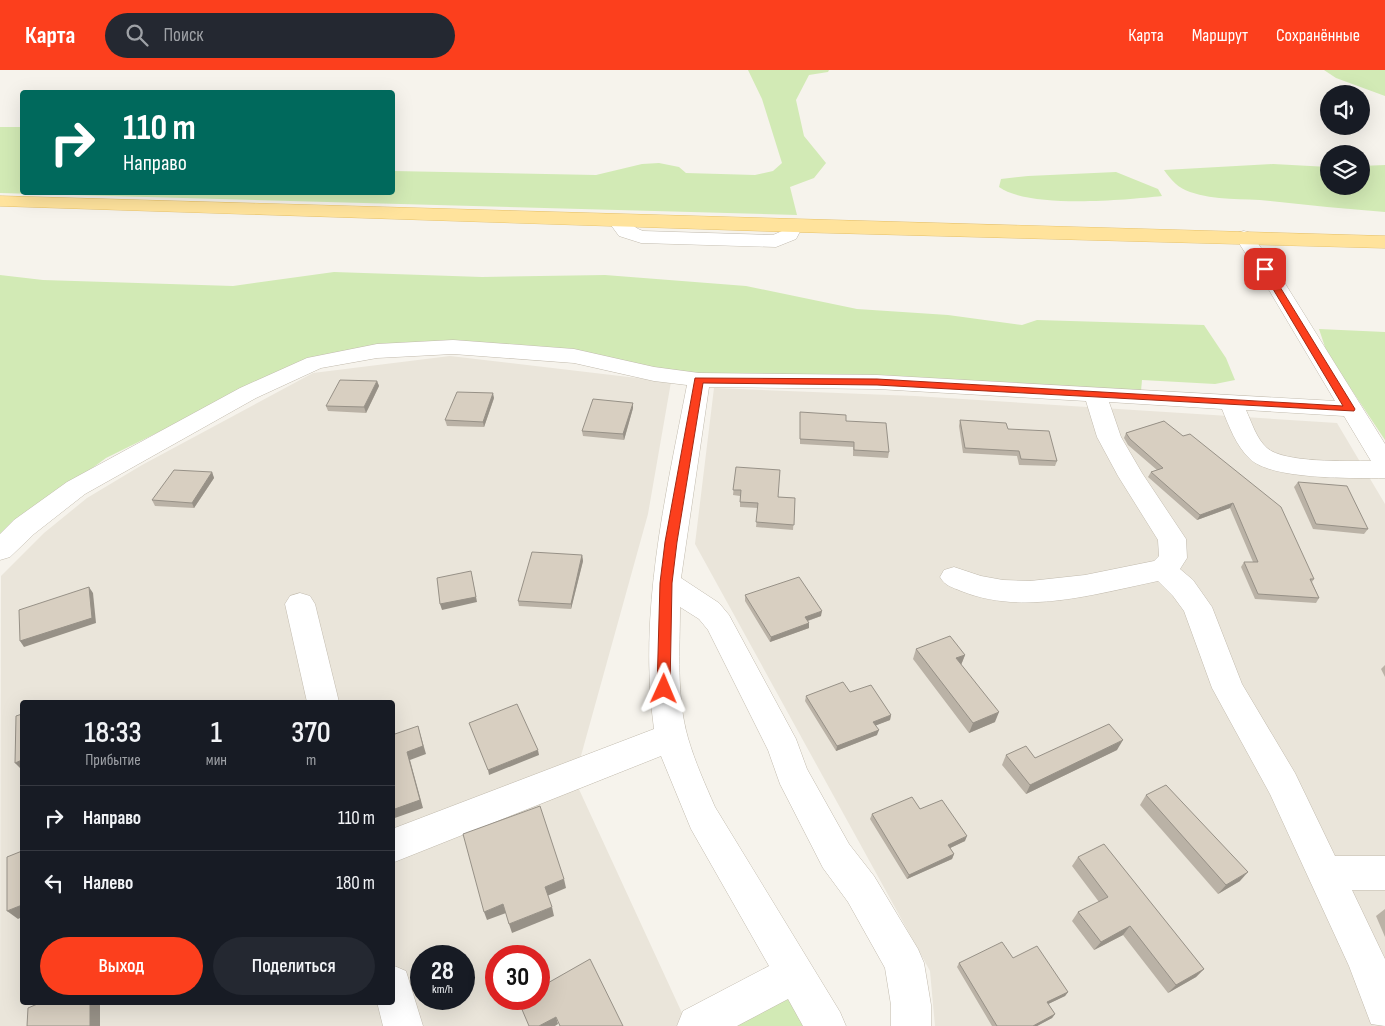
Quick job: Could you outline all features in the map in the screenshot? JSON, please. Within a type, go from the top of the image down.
[{"type":"main road","points":[[0,201],[617,221]]},
{"type":"main road","points":[[794,226],[1385,242]]},
{"type":"street","points":[[617,221],[626,232],[641,237],[766,241],[776,241],[784,238],[789,235],[794,226]]},
{"type":"street","points":[[1244,237],[1276,284],[1385,464]]},
{"type":"street","points":[[0,550],[24,527],[76,488],[248,393],[315,363],[377,351],[453,347],[574,356],[654,374],[698,380],[877,382],[1350,409]]},
{"type":"street","points":[[698,380],[666,583],[664,689],[671,737],[684,775],[703,818],[826,1026]]},
{"type":"street","points":[[954,577],[969,585],[999,591],[1054,590],[1163,570],[1172,558],[1172,539],[1130,476],[1109,436],[1095,394]]},
{"type":"street","points":[[1230,402],[1250,446],[1262,457],[1281,464],[1385,470]]},
{"type":"street","points":[[1163,570],[1183,588],[1197,606],[1228,688],[1283,784],[1366,960],[1385,1010]]},
{"type":"street","points":[[666,583],[709,611],[719,623],[784,749],[792,773],[836,856],[861,889],[904,963],[911,1006],[911,1026]]},
{"type":"street","points":[[300,604],[324,700]]},
{"type":"street","points":[[395,845],[671,737]]},
{"type":"street","points":[[1325,873],[1385,873]]},
{"type":"street","points":[[697,1025],[795,974]]},
{"type":"street","points":[[395,996],[403,1026]]},
{"type":"shaded area","points":[[450,356],[671,382],[648,514],[579,763],[577,785],[688,1026],[0,1026],[1,576],[44,533],[87,498],[142,465],[313,373]]},
{"type":"shaded area","points":[[714,388],[915,396],[1337,423],[1385,504],[1385,1026],[935,1026],[930,971],[695,544]]},
{"type":"green space","points":[[748,70],[829,70],[828,72],[809,75],[796,100],[804,136],[826,163],[814,178],[790,187],[797,215],[72,195],[395,195],[395,171],[596,175],[642,164],[659,163],[679,167],[686,173],[755,175],[773,171],[782,163],[762,99]]},
{"type":"green space","points":[[1324,70],[1385,70],[1385,96],[1370,90],[1370,85],[1355,85],[1336,78]]},
{"type":"green space","points":[[0,127],[20,127],[20,194],[0,193]]},
{"type":"green space","points":[[1273,164],[1320,167],[1320,195],[1370,195],[1370,166],[1385,165],[1385,212],[1209,197],[1190,192],[1178,186],[1164,170]]},
{"type":"green space","points":[[1116,172],[1158,189],[1162,196],[1102,201],[1054,201],[1013,194],[999,187],[1001,179]]},
{"type":"green space","points":[[334,272],[482,277],[605,275],[746,286],[857,309],[948,315],[1022,325],[1037,320],[1204,325],[1226,358],[1235,380],[1215,384],[1142,380],[1141,391],[699,376],[579,352],[455,340],[381,345],[307,359],[106,458],[0,536],[0,275],[43,280],[233,286]]},
{"type":"green space","points":[[1319,329],[1385,332],[1385,440],[1327,353]]},
{"type":"green space","points":[[786,992],[806,1026],[726,1026]]},
{"type":"building","points":[[340,380],[377,381],[364,407],[326,406]]},
{"type":"building","points":[[457,392],[493,393],[483,422],[445,420]]},
{"type":"building","points":[[593,399],[633,403],[623,434],[582,431]]},
{"type":"building","points":[[800,412],[846,415],[846,421],[886,423],[889,452],[854,450],[854,442],[800,439]]},
{"type":"building","points":[[960,420],[1006,423],[1008,429],[1049,431],[1057,461],[1021,459],[1019,451],[965,448]]},
{"type":"building","points":[[1164,421],[1183,436],[1190,434],[1281,507],[1314,579],[1310,579],[1319,598],[1258,594],[1244,562],[1258,562],[1233,503],[1200,515],[1151,472],[1163,468],[1130,439],[1126,433]]},
{"type":"building","points":[[736,467],[780,470],[778,497],[795,498],[794,525],[756,522],[758,503],[740,502],[741,490],[733,490]]},
{"type":"building","points":[[174,470],[212,472],[192,503],[152,500]]},
{"type":"building","points":[[1298,482],[1347,486],[1368,529],[1316,524]]},
{"type":"building","points":[[532,552],[582,555],[571,604],[518,601]]},
{"type":"building","points":[[471,571],[476,597],[440,604],[437,578]]},
{"type":"building","points":[[799,577],[822,611],[805,617],[809,623],[771,637],[745,595]]},
{"type":"building","points":[[89,587],[92,618],[20,641],[19,610]]},
{"type":"building","points":[[950,636],[965,655],[956,658],[999,712],[973,723],[916,649]]},
{"type":"building","points":[[843,682],[850,692],[871,685],[891,715],[873,722],[879,730],[837,746],[806,696]]},
{"type":"building","points":[[517,704],[538,750],[488,770],[469,723]]},
{"type":"building","points":[[20,715],[20,761],[15,763],[16,716]]},
{"type":"building","points":[[1109,724],[1123,740],[1030,785],[1006,755],[1026,746],[1035,758]]},
{"type":"building","points":[[418,726],[423,746],[407,752],[420,800],[395,809],[395,734]]},
{"type":"building","points":[[1166,785],[1248,872],[1226,885],[1146,795]]},
{"type":"building","points":[[912,797],[920,809],[942,800],[967,836],[948,845],[954,854],[909,875],[872,814]]},
{"type":"building","points":[[540,806],[564,879],[545,887],[552,907],[509,924],[503,904],[484,912],[463,834]]},
{"type":"building","points":[[1104,844],[1204,969],[1176,985],[1130,926],[1101,942],[1078,912],[1108,897],[1078,857]]},
{"type":"building","points":[[20,852],[20,906],[7,911],[7,857]]},
{"type":"building","points":[[1002,942],[1013,958],[1037,946],[1068,992],[1047,1002],[1055,1014],[1033,1026],[997,1026],[959,963]]},
{"type":"building","points":[[590,959],[623,1026],[560,1026],[556,1017],[539,1026],[529,1026],[522,1010],[550,1010],[550,982]]},
{"type":"building","points":[[35,1005],[90,1005],[90,1026],[27,1026],[28,1008]]},
{"type":"route","points":[[664,689],[666,583],[698,380],[877,382],[1350,409],[1276,284],[1265,269]]}]
